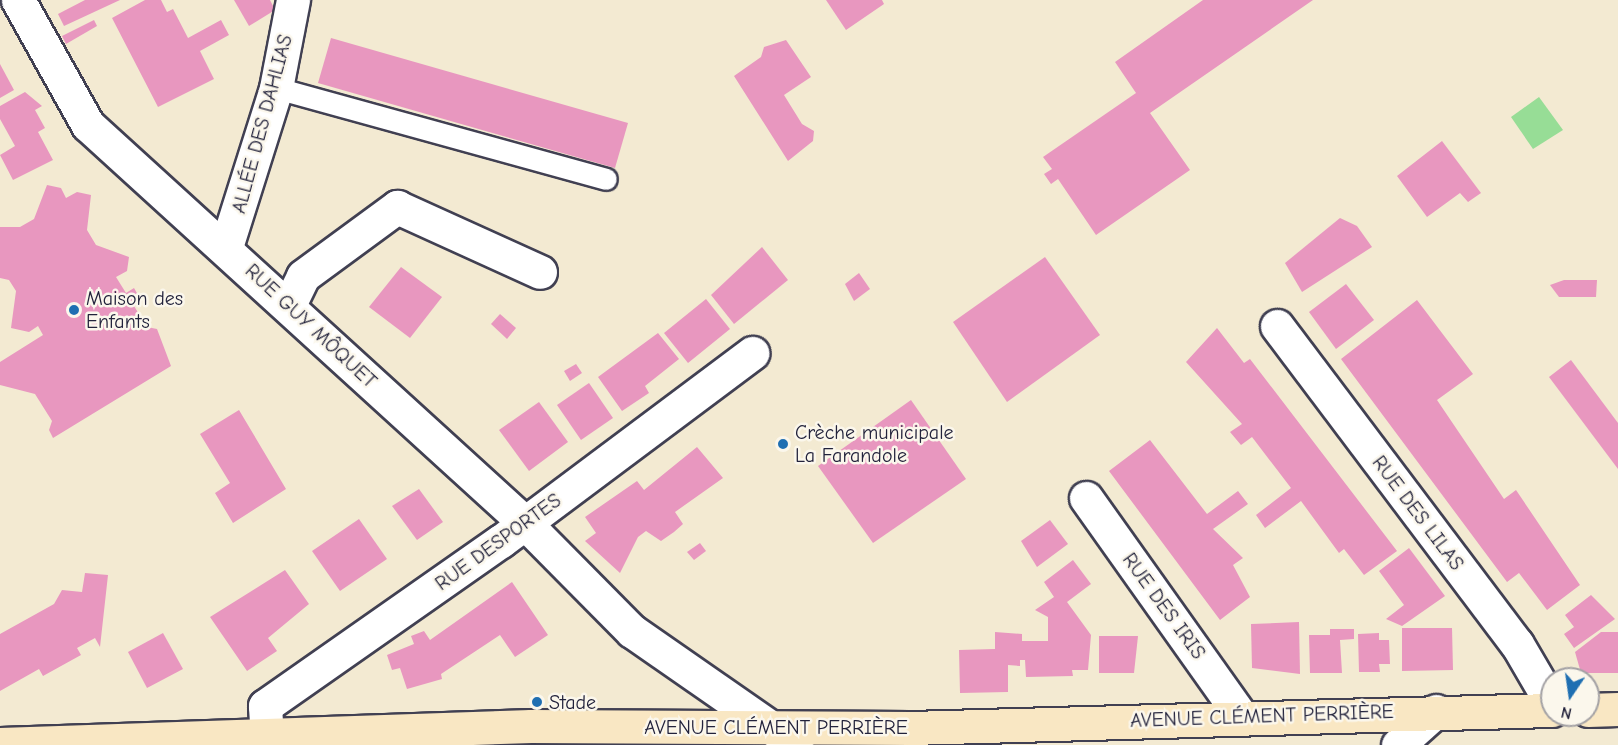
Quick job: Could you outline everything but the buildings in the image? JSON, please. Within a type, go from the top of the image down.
[{"type":"street","name":"RUE GUY MÔQUET","points":[[18,0],[88,125],[226,247],[525,523],[632,632],[783,736]]},
{"type":"street","name":"ALLÉE DES DAHLIAS","points":[[226,247],[276,88],[293,0]]},
{"type":"street","points":[[289,305],[303,276],[397,207],[540,272]]},
{"type":"street","name":"RUE DES LILAS","points":[[1277,326],[1517,644],[1540,683]]},
{"type":"street","name":"RUE DESPORTES","points":[[267,736],[265,706],[525,523],[752,353]]},
{"type":"street","name":"RUE DES IRIS","points":[[1086,498],[1241,716]]},
{"type":"street","points":[[1600,710],[1618,709]]},
{"type":"street","name":"AVENUE CLÉMENT PERRIÈRE","points":[[0,744],[531,726],[783,736],[910,728],[1241,716],[1540,710]]},
{"type":"street","points":[[1398,745],[1436,711]]},
{"type":"lane","points":[[276,88],[606,179]]},
{"type":"green space","points":[[1539,97],[1563,130],[1533,149],[1511,117]]},
{"type":"place","name":"Maison des Enfants","points":[[74,310]]},
{"type":"place","name":"Crèche municipale La Farandole","points":[[783,444]]},
{"type":"place","name":"Stade","points":[[537,702]]}]
